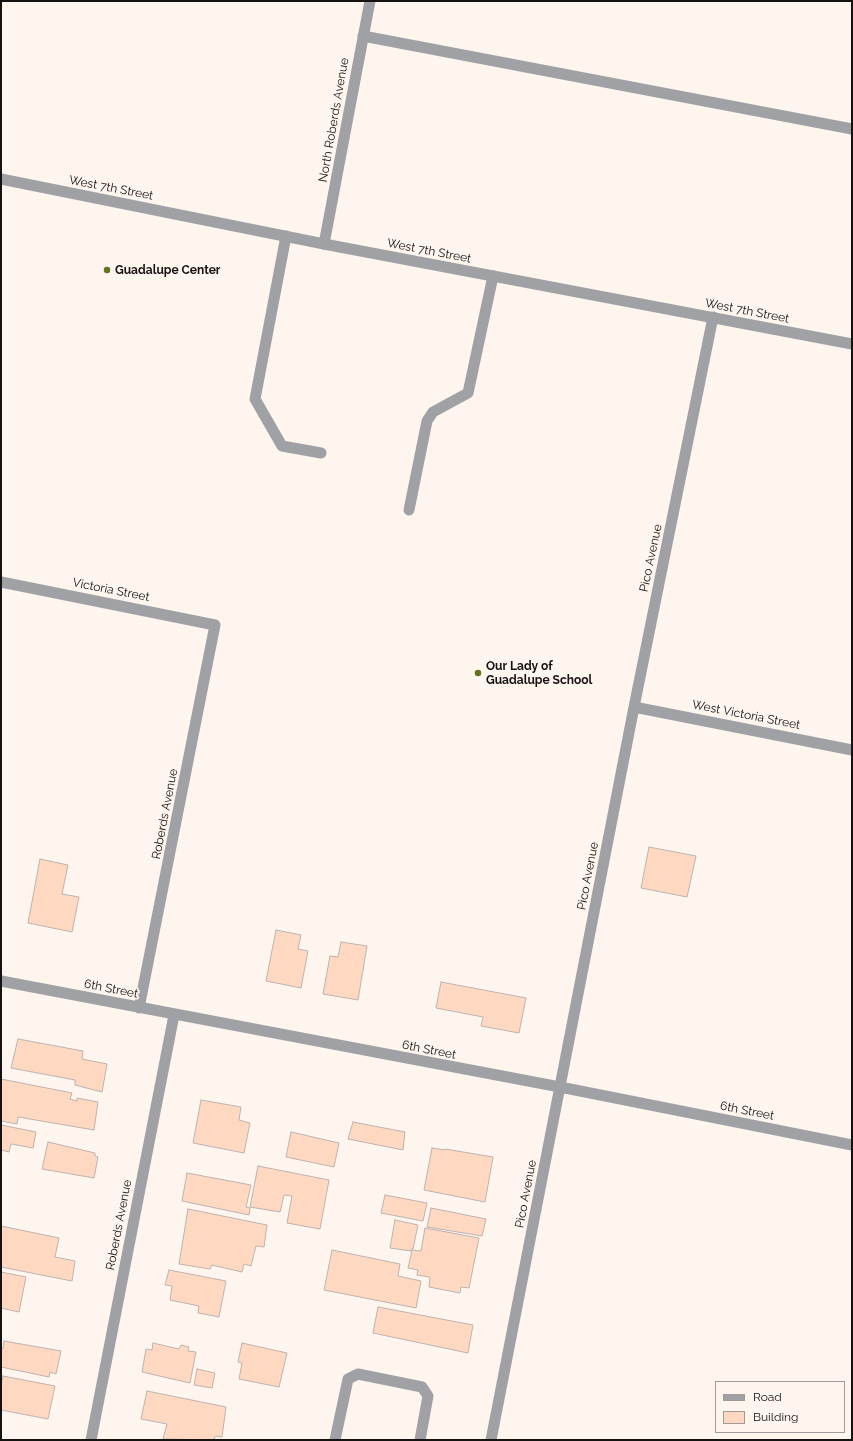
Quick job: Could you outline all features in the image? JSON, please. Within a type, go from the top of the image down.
[{"type":"street","name":"North Roberds Avenue","points":[[324,244],[370,1]]},
{"type":"street","points":[[363,36],[852,129]]},
{"type":"street","name":"West 7th Street","points":[[1,179],[324,244],[852,344]]},
{"type":"street","points":[[286,236],[255,399],[282,446],[321,453]]},
{"type":"street","points":[[409,510],[427,421],[433,412],[468,393],[493,276]]},
{"type":"street","name":"Pico Avenue","points":[[491,1440],[634,707],[713,318]]},
{"type":"street","name":"Victoria Street","points":[[1,582],[215,624]]},
{"type":"street","name":"Roberds Avenue","points":[[139,1008],[215,624]]},
{"type":"street","name":"West Victoria Street","points":[[634,707],[852,750]]},
{"type":"street","name":"6th Street","points":[[1,981],[560,1087],[852,1145]]},
{"type":"street","name":"Roberds Avenue","points":[[90,1440],[174,1015]]},
{"type":"street","points":[[335,1440],[348,1379],[358,1374],[422,1387],[428,1396],[420,1440]]},
{"type":"building","points":[[649,847],[696,856],[687,897],[641,888]]},
{"type":"building","points":[[40,859],[68,865],[62,894],[79,897],[72,932],[28,923]]},
{"type":"building","points":[[276,930],[301,935],[298,949],[308,951],[301,988],[266,981]]},
{"type":"building","points":[[341,942],[367,946],[358,1000],[323,994],[330,956],[338,957]]},
{"type":"building","points":[[441,982],[526,998],[519,1033],[481,1026],[483,1017],[436,1008]]},
{"type":"building","points":[[18,1039],[83,1051],[82,1059],[107,1064],[102,1092],[75,1085],[75,1080],[11,1068]]},
{"type":"building","points":[[1,1079],[72,1093],[70,1099],[77,1101],[77,1098],[98,1102],[94,1130],[18,1117],[17,1124],[1,1121]]},
{"type":"building","points":[[201,1100],[241,1107],[239,1120],[250,1123],[244,1153],[193,1143]]},
{"type":"building","points":[[353,1122],[405,1132],[403,1150],[348,1139]]},
{"type":"building","points":[[1,1125],[36,1132],[33,1148],[11,1144],[9,1152],[1,1150]]},
{"type":"building","points":[[291,1132],[339,1143],[334,1167],[286,1157]]},
{"type":"building","points":[[48,1142],[95,1153],[95,1156],[98,1157],[94,1178],[42,1169]]},
{"type":"building","points":[[432,1148],[493,1157],[485,1202],[424,1190]]},
{"type":"building","points":[[258,1166],[329,1180],[320,1229],[287,1223],[292,1196],[284,1195],[280,1212],[250,1207]]},
{"type":"building","points":[[187,1173],[251,1185],[246,1207],[250,1208],[249,1215],[182,1201]]},
{"type":"building","points":[[385,1195],[427,1203],[423,1221],[381,1213]]},
{"type":"building","points":[[431,1208],[486,1219],[482,1236],[427,1227]]},
{"type":"building","points":[[188,1209],[267,1225],[264,1247],[256,1246],[251,1266],[244,1264],[242,1272],[212,1265],[210,1269],[179,1264]]},
{"type":"building","points":[[395,1220],[418,1225],[413,1249],[411,1249],[411,1251],[390,1248]]},
{"type":"building","points":[[1,1226],[59,1238],[55,1257],[75,1261],[72,1281],[1,1267]]},
{"type":"building","points":[[425,1228],[479,1238],[469,1288],[461,1287],[460,1293],[429,1287],[430,1277],[417,1275],[418,1270],[408,1268],[412,1250],[421,1251]]},
{"type":"building","points":[[332,1250],[400,1264],[398,1276],[421,1281],[416,1308],[324,1290]]},
{"type":"building","points":[[169,1270],[226,1281],[219,1317],[198,1313],[199,1306],[170,1300],[172,1286],[165,1285]]},
{"type":"building","points":[[1,1272],[26,1277],[19,1312],[1,1308]]},
{"type":"building","points":[[378,1307],[473,1325],[468,1353],[373,1333]]},
{"type":"building","points":[[4,1341],[61,1351],[56,1374],[50,1372],[49,1377],[1,1367],[1,1348],[3,1349]]},
{"type":"building","points":[[153,1343],[179,1349],[181,1345],[189,1347],[188,1351],[196,1352],[190,1383],[142,1372],[146,1349],[152,1350]]},
{"type":"building","points":[[242,1343],[287,1353],[279,1387],[239,1379],[242,1363],[238,1362]]},
{"type":"building","points":[[197,1369],[215,1373],[212,1388],[194,1385]]},
{"type":"building","points":[[3,1376],[55,1386],[48,1419],[1,1410],[1,1385]]},
{"type":"building","points":[[147,1391],[226,1407],[222,1437],[215,1436],[214,1440],[163,1439],[167,1424],[141,1419]]},
{"type":"place","name":"Guadalupe Center","points":[[107,270]]},
{"type":"place","name":"Our Lady of Guadalupe School","points":[[478,673]]}]
